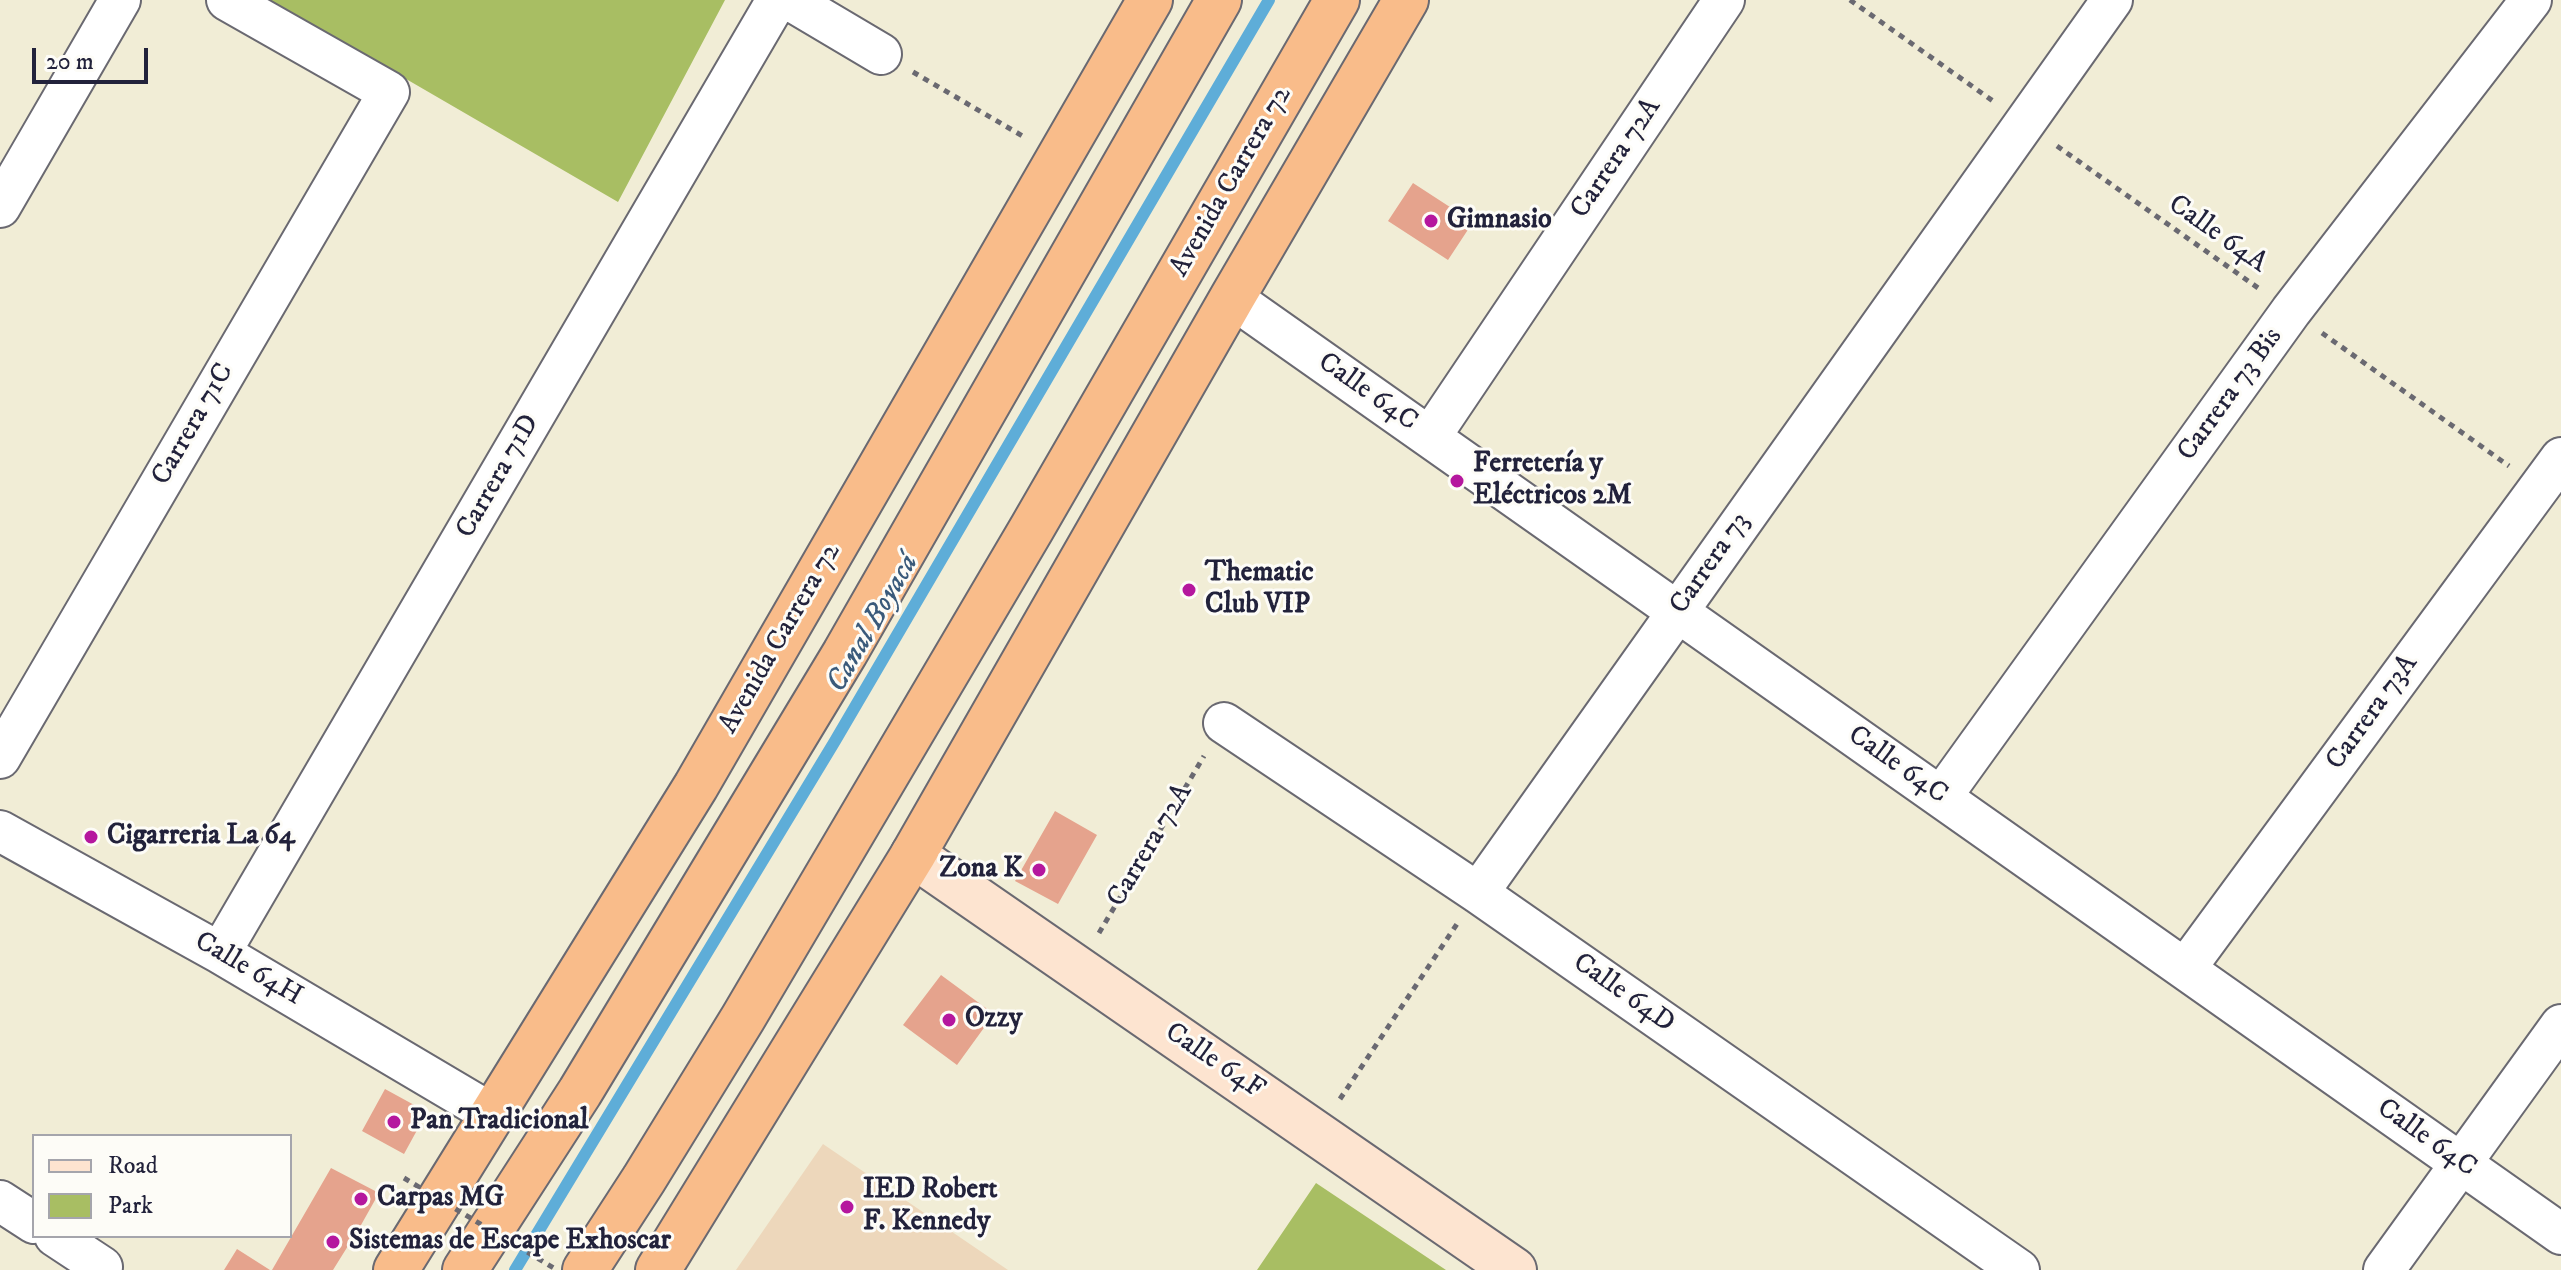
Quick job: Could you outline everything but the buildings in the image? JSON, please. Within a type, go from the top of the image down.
[{"type":"highway","name":"Avenida Carrera 72","points":[[396,1270],[696,786],[1150,0]]},
{"type":"highway","points":[[465,1270],[580,1092],[887,578],[1219,0]]},
{"type":"highway","name":"Avenida Carrera 72","points":[[585,1270],[743,1018],[1032,528],[1337,0]]},
{"type":"highway","points":[[1353,90],[1355,0]]},
{"type":"highway","name":"Avenida Carrera 72","points":[[658,1270],[913,855],[1406,0]]},
{"type":"highway","points":[[877,471],[887,578]]},
{"type":"street","points":[[0,207],[120,0]]},
{"type":"street","name":"Carrera 71C","points":[[0,758],[389,92],[227,0]]},
{"type":"street","name":"Carrera 71D","points":[[220,953],[777,0]]},
{"type":"street","points":[[790,0],[881,54]]},
{"type":"street","name":"Carrera 72A","points":[[1430,437],[1724,0]]},
{"type":"street","name":"Carrera 73","points":[[1478,893],[2112,0]]},
{"type":"street","name":"Carrera 73 Bis","points":[[1941,797],[2291,311],[2531,0]]},
{"type":"street","name":"Calle 64C","points":[[1232,298],[2561,1234]]},
{"type":"street","name":"Carrera 73A","points":[[2185,969],[2550,473]]},
{"type":"street","name":"Calle 64D","points":[[1224,723],[1478,893],[2019,1270]]},
{"type":"street","name":"Calle 64H","points":[[0,831],[220,953],[492,1114]]},
{"type":"street","name":"Calle 64F","points":[[913,855],[1514,1270]]},
{"type":"street","points":[[2384,1270],[2561,1025]]},
{"type":"street","points":[[58,1238],[102,1267]]},
{"type":"path","name":"Calle 64A","points":[[1850,0],[2291,311],[2550,473]]},
{"type":"path","points":[[881,54],[1061,158]]},
{"type":"path","name":"Carrera 72A","points":[[1078,968],[1224,723]]},
{"type":"path","points":[[1317,1133],[1478,893]]},
{"type":"path","points":[[404,1178],[557,1270]]},
{"type":"shaded area","name":"IED Robert F. Kennedy","points":[[823,1144],[1008,1270],[736,1270]]},
{"type":"green space","points":[[270,0],[725,0],[618,202]]},
{"type":"green space","points":[[1316,1183],[1446,1270],[1257,1270]]},
{"type":"waterway","name":"Canal Boyacá","points":[[515,1270],[835,741],[1269,0]]},
{"type":"place","name":"Gimnasio","points":[[1431,221]]},
{"type":"place","name":"Ferretería y Eléctricos 2M","points":[[1457,481]]},
{"type":"place","name":"Thematic Club VIP","points":[[1189,590]]},
{"type":"place","name":"Cigarreria La 64","points":[[91,837]]},
{"type":"place","name":"Zona K","points":[[1039,870]]},
{"type":"place","name":"Ozzy","points":[[949,1020]]},
{"type":"place","name":"Pan Tradicional","points":[[394,1122]]},
{"type":"place","name":"Carpas MG","points":[[361,1199]]},
{"type":"place","name":"IED Robert F. Kennedy","points":[[847,1207]]},
{"type":"place","name":"Sistemas de Escape Exhoscar","points":[[333,1242]]}]
